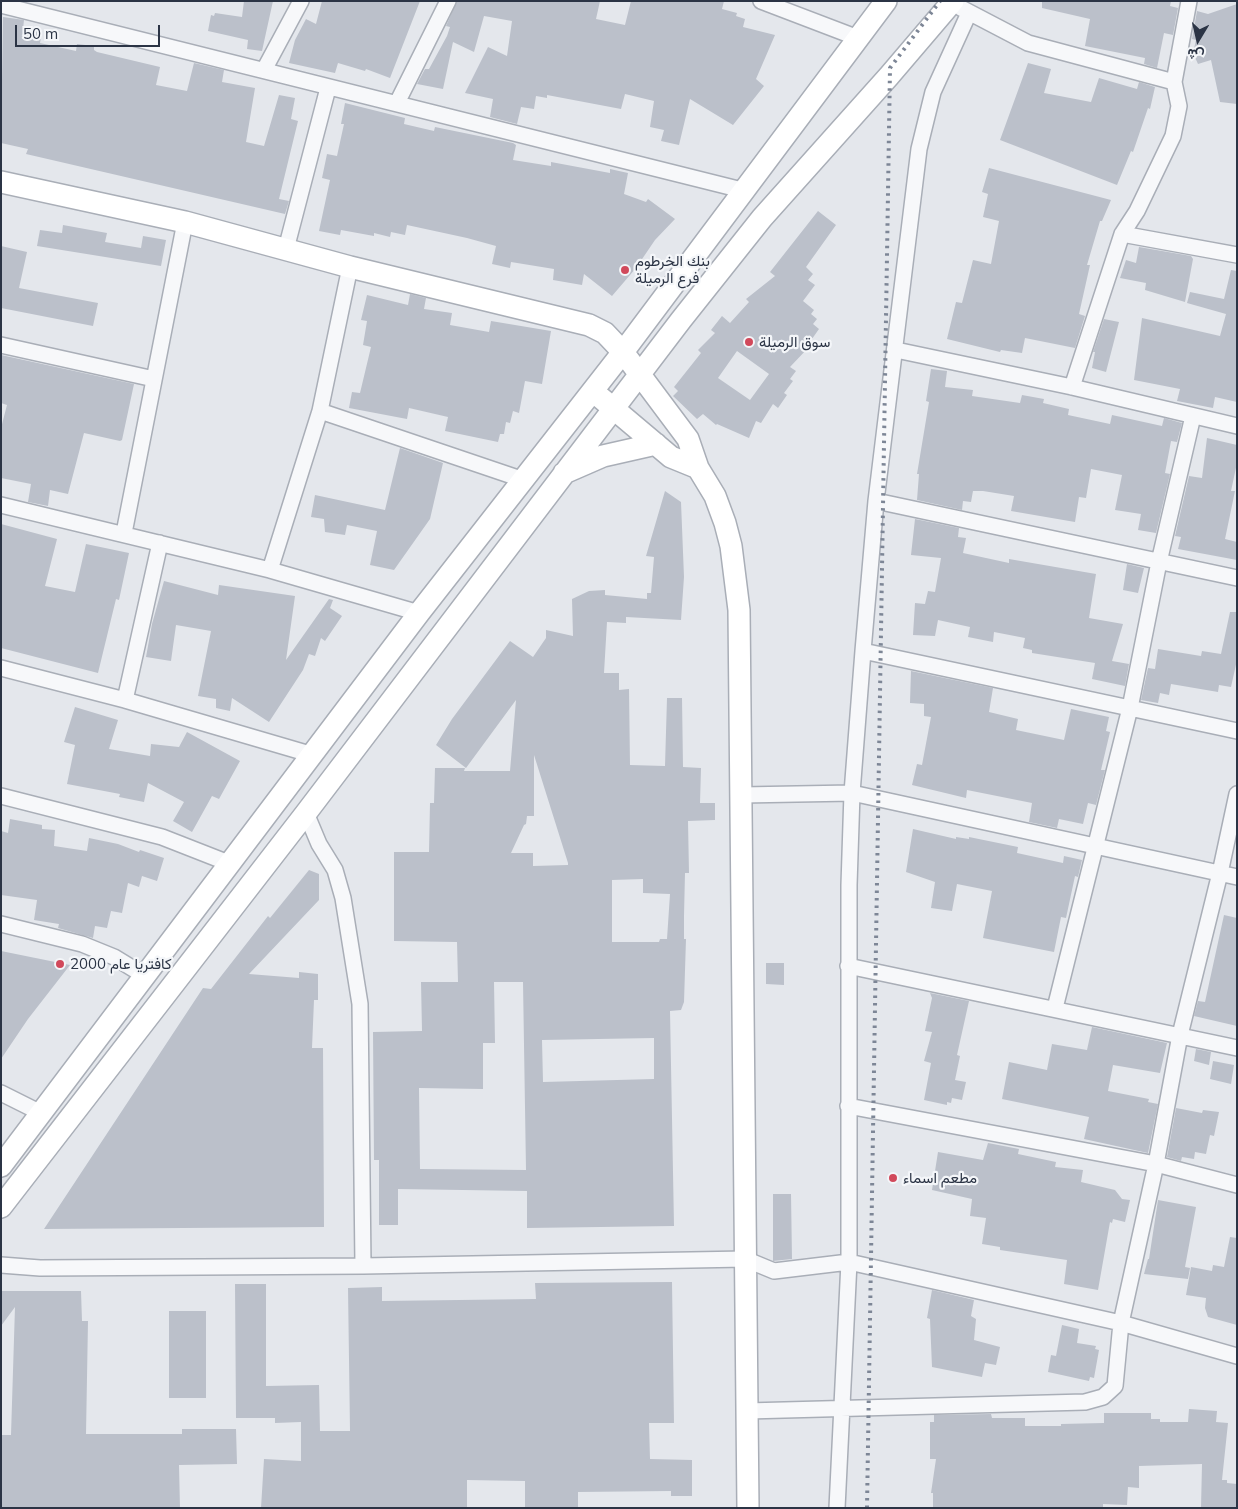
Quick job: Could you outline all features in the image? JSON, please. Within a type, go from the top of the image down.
[{"type":"main road","points":[[1,1166],[314,755],[419,613],[623,352],[742,190],[886,1]]},
{"type":"main road","points":[[1,1207],[306,813],[612,408],[762,218],[890,76],[958,5]]},
{"type":"main road","points":[[1,182],[185,222],[350,267],[589,325],[605,333],[623,352],[688,439],[698,468],[714,496],[731,546],[739,610],[748,1508]]},
{"type":"main road","points":[[592,391],[671,457],[698,468]]},
{"type":"main road","points":[[564,473],[603,456],[656,444]]},
{"type":"street","points":[[264,70],[300,1]]},
{"type":"street","points":[[397,103],[448,1]]},
{"type":"street","points":[[761,1],[858,38]]},
{"type":"street","points":[[1072,387],[1122,234],[1137,211],[1174,136],[1179,106],[1174,82],[1188,1]]},
{"type":"street","points":[[1,5],[742,190]]},
{"type":"street","points":[[837,1508],[848,1262],[848,966],[852,793],[876,501],[896,350],[919,149],[958,5],[1028,43],[1174,82]]},
{"type":"street","points":[[286,249],[328,88]]},
{"type":"street","points":[[124,533],[185,222]]},
{"type":"street","points":[[1122,234],[1237,255]]},
{"type":"street","points":[[270,570],[320,411],[350,267]]},
{"type":"street","points":[[1,345],[154,379]]},
{"type":"street","points":[[896,350],[1072,387],[1237,426]]},
{"type":"street","points":[[320,411],[524,480]]},
{"type":"street","points":[[1055,1008],[1097,848],[1130,708],[1159,562],[1194,416]]},
{"type":"street","points":[[876,501],[1237,578]]},
{"type":"street","points":[[1,505],[124,533],[270,570],[419,613]]},
{"type":"street","points":[[125,700],[160,543]]},
{"type":"street","points":[[863,651],[1237,731]]},
{"type":"street","points":[[2,669],[125,700],[314,755]]},
{"type":"street","points":[[742,795],[852,793],[1097,848],[1237,877]]},
{"type":"street","points":[[747,1412],[1085,1402],[1103,1397],[1116,1386],[1121,1323],[1156,1164],[1180,1035],[1220,873],[1237,794]]},
{"type":"street","points":[[1,796],[162,837],[231,864]]},
{"type":"street","points":[[306,813],[319,844],[335,870],[343,898],[360,1004],[363,1266]]},
{"type":"street","points":[[1,924],[82,944],[114,957],[145,976]]},
{"type":"street","points":[[848,966],[1055,1008],[1237,1048]]},
{"type":"street","points":[[1,1093],[41,1113]]},
{"type":"street","points":[[848,1106],[1156,1164],[1237,1185]]},
{"type":"street","points":[[1,1265],[40,1268],[363,1266],[745,1259],[774,1271],[848,1262],[1121,1323],[1237,1356]]},
{"type":"building","points":[[244,1],[273,1],[262,51],[247,49],[248,40],[208,31],[211,15],[214,16],[215,13],[242,17]]},
{"type":"building","points":[[322,1],[420,1],[390,78],[366,69],[365,71],[338,63],[335,73],[289,63],[295,40],[306,19],[316,24]]},
{"type":"building","points":[[457,1],[600,1],[596,19],[625,25],[631,1],[724,1],[722,9],[737,13],[736,16],[745,19],[743,27],[775,35],[756,79],[764,86],[733,125],[690,99],[679,145],[661,141],[664,130],[650,127],[654,101],[625,94],[621,109],[547,95],[547,98],[536,96],[534,109],[521,107],[517,124],[490,117],[493,99],[465,93],[488,47],[507,56],[512,21],[484,16],[474,52],[453,42],[443,89],[417,84],[425,69],[429,69],[447,36],[450,27],[446,26]]},
{"type":"building","points":[[1042,1],[1171,1],[1170,6],[1178,8],[1173,35],[1164,33],[1157,68],[1144,64],[1145,58],[1085,46],[1090,19],[1042,8]]},
{"type":"building","points":[[1237,4],[1237,104],[1220,102],[1211,60],[1198,64],[1193,53],[1196,40],[1192,39],[1197,11],[1208,14]]},
{"type":"building","points":[[3,17],[24,20],[23,29],[42,32],[40,43],[76,51],[77,44],[94,46],[94,50],[97,52],[160,67],[156,85],[187,91],[194,63],[224,70],[222,82],[255,88],[246,142],[264,146],[279,95],[295,98],[291,119],[298,121],[279,199],[289,201],[285,214],[26,154],[28,149],[1,143]]},
{"type":"building","points":[[1028,63],[1051,69],[1044,93],[1091,102],[1099,78],[1137,89],[1139,82],[1155,87],[1150,109],[1148,108],[1133,152],[1131,151],[1117,185],[1000,140]]},
{"type":"building","points":[[345,103],[405,118],[404,124],[434,131],[435,127],[513,143],[516,145],[513,160],[551,166],[551,162],[610,173],[610,169],[628,173],[624,194],[646,202],[648,199],[675,219],[655,240],[636,268],[612,296],[584,274],[582,285],[553,280],[554,269],[511,262],[510,268],[492,264],[496,246],[467,238],[407,225],[405,235],[391,232],[390,237],[374,233],[374,236],[341,230],[340,235],[319,231],[330,180],[322,178],[327,154],[337,156],[344,124],[341,124]]},
{"type":"building","points":[[989,168],[1111,200],[1102,221],[1100,221],[1087,265],[1090,265],[1079,314],[1085,316],[1075,348],[1025,338],[1022,353],[1001,350],[1000,352],[947,339],[956,302],[962,303],[973,260],[991,264],[999,221],[983,217],[988,194],[982,192]]},
{"type":"building","points":[[818,211],[836,225],[806,267],[813,274],[808,280],[815,285],[803,301],[814,310],[811,314],[817,319],[813,324],[819,329],[807,346],[808,348],[790,367],[796,371],[790,379],[793,381],[784,393],[787,395],[778,408],[773,404],[761,423],[756,421],[749,438],[716,425],[703,414],[697,419],[673,396],[678,391],[674,387],[701,353],[698,350],[715,333],[711,330],[722,316],[730,323],[749,302],[746,299],[775,276],[770,272]],"holes":[[[737,351],[769,374],[750,400],[718,378]]]},
{"type":"building","points":[[63,225],[107,233],[105,242],[141,248],[143,236],[166,240],[161,266],[37,246],[40,230],[62,233]]},
{"type":"building","points":[[1,246],[27,252],[19,288],[98,303],[93,326],[1,308]]},
{"type":"building","points":[[1139,247],[1191,256],[1193,259],[1185,302],[1145,290],[1146,283],[1120,278],[1126,260],[1136,263]]},
{"type":"building","points":[[1231,270],[1237,271],[1237,402],[1215,397],[1213,408],[1177,401],[1180,389],[1134,380],[1142,318],[1220,336],[1226,314],[1187,303],[1190,292],[1224,299]]},
{"type":"building","points":[[410,294],[426,298],[424,309],[452,313],[450,325],[489,332],[491,321],[551,331],[542,384],[525,381],[519,413],[513,411],[510,423],[506,422],[504,434],[500,434],[498,442],[445,431],[448,417],[409,408],[407,419],[349,408],[352,392],[360,393],[371,347],[363,345],[367,321],[361,320],[367,295],[408,305]]},
{"type":"building","points":[[1104,319],[1119,322],[1106,372],[1092,368],[1095,352],[1093,352]]},
{"type":"building","points":[[1,355],[134,384],[122,440],[84,433],[68,494],[50,490],[48,506],[28,502],[31,484],[1,478],[1,428],[7,405],[1,403]]},
{"type":"building","points":[[931,369],[947,371],[945,387],[973,390],[972,396],[1020,403],[1022,395],[1044,399],[1043,403],[1069,409],[1068,415],[1110,424],[1112,415],[1162,426],[1164,418],[1182,423],[1177,442],[1171,441],[1165,473],[1170,474],[1156,533],[1138,530],[1141,514],[1115,510],[1122,475],[1091,469],[1086,498],[1079,497],[1075,522],[1011,511],[1014,496],[983,491],[973,491],[971,502],[963,501],[962,510],[917,500],[919,474],[917,474],[929,402],[926,401]]},
{"type":"building","points":[[1207,438],[1237,445],[1237,463],[1231,491],[1235,491],[1225,539],[1237,542],[1237,560],[1178,549],[1181,537],[1175,536],[1189,476],[1202,478]]},
{"type":"building","points":[[400,448],[443,463],[430,519],[394,570],[370,565],[377,531],[347,525],[345,535],[325,532],[324,519],[311,517],[315,495],[385,510]]},
{"type":"building","points":[[665,491],[681,502],[684,577],[681,620],[626,617],[626,623],[607,622],[604,673],[619,673],[619,690],[629,689],[630,765],[665,766],[667,698],[682,698],[683,767],[701,768],[700,803],[715,803],[715,820],[688,821],[689,873],[685,873],[684,939],[686,939],[684,1002],[681,1010],[670,1011],[674,1226],[527,1228],[527,1191],[398,1189],[398,1225],[379,1225],[379,1160],[374,1160],[373,1032],[422,1031],[421,982],[458,982],[457,942],[394,941],[394,852],[429,852],[430,803],[434,803],[435,768],[465,768],[464,771],[510,771],[516,700],[466,768],[436,745],[452,719],[510,641],[533,657],[546,638],[546,630],[573,636],[572,599],[589,591],[605,590],[605,595],[647,599],[647,593],[651,593],[654,557],[646,556]],"holes":[[[534,755],[568,865],[533,866],[533,853],[511,853],[526,824],[527,816],[534,816]],[[643,879],[643,893],[670,894],[667,939],[660,939],[659,942],[612,942],[612,880]],[[494,982],[523,982],[526,1170],[420,1169],[419,1088],[483,1089],[483,1043],[495,1043]],[[654,1038],[654,1079],[543,1082],[542,1040]]]},
{"type":"building","points":[[915,519],[959,528],[958,537],[966,538],[963,553],[1009,563],[1009,559],[1096,574],[1089,618],[1123,624],[1112,661],[1129,664],[1125,686],[1092,679],[1095,663],[1032,653],[1032,650],[1023,648],[1025,638],[994,632],[993,642],[968,637],[970,627],[938,620],[935,636],[913,635],[915,603],[925,604],[928,591],[935,592],[941,558],[911,555]]},
{"type":"building","points":[[1,524],[57,539],[45,586],[75,592],[86,544],[129,553],[119,600],[116,599],[98,673],[1,648]]},
{"type":"building","points":[[1127,564],[1144,568],[1138,593],[1123,590]]},
{"type":"building","points":[[164,581],[218,595],[219,585],[295,596],[286,660],[329,599],[333,600],[330,608],[342,616],[325,641],[321,638],[315,656],[309,654],[303,670],[269,722],[232,698],[230,711],[216,708],[216,699],[198,696],[211,631],[176,625],[171,661],[146,657],[152,624]]},
{"type":"building","points":[[1230,612],[1237,612],[1237,660],[1231,687],[1219,685],[1218,692],[1171,684],[1169,695],[1160,693],[1158,703],[1141,700],[1148,668],[1155,669],[1158,649],[1201,656],[1202,651],[1221,654]]},
{"type":"building","points":[[911,671],[993,688],[989,712],[1018,719],[1016,730],[1064,740],[1071,709],[1109,717],[1106,731],[1110,732],[1101,770],[1105,770],[1096,805],[1088,803],[1083,824],[1059,819],[1057,828],[1029,822],[1032,803],[967,790],[966,798],[912,785],[917,764],[922,765],[931,717],[924,716],[924,704],[910,703]]},
{"type":"building","points":[[75,707],[118,720],[109,749],[150,756],[151,744],[179,747],[187,732],[240,761],[219,799],[212,796],[192,832],[173,821],[184,802],[148,783],[144,802],[119,797],[120,794],[67,784],[75,745],[64,742]]},
{"type":"building","points":[[10,819],[42,825],[42,829],[55,830],[54,846],[87,851],[89,838],[118,844],[139,852],[140,850],[164,858],[157,881],[142,876],[139,887],[128,883],[122,913],[111,911],[107,928],[95,926],[93,938],[58,928],[59,924],[34,920],[37,900],[1,895],[1,831],[8,833]]},
{"type":"building","points":[[913,829],[956,839],[956,837],[969,839],[969,837],[1018,847],[1017,853],[1063,863],[1064,856],[1082,860],[1078,877],[1075,876],[1066,918],[1061,917],[1054,952],[983,938],[992,891],[957,884],[952,911],[931,908],[935,882],[906,872]]},
{"type":"building","points":[[309,870],[319,874],[319,900],[249,974],[299,978],[299,972],[318,974],[318,1000],[314,1000],[312,1048],[323,1048],[324,1227],[44,1229],[203,988],[211,989],[268,916],[270,918]]},
{"type":"building","points":[[1224,915],[1237,918],[1237,1026],[1194,1016],[1198,1001],[1205,1002]]},
{"type":"building","points":[[1,951],[70,965],[28,1019],[1,1059]]},
{"type":"building","points":[[766,963],[784,963],[784,985],[766,984]]},
{"type":"building","points":[[930,993],[969,1001],[957,1055],[960,1056],[955,1080],[966,1082],[962,1100],[952,1098],[951,1103],[947,1102],[947,1105],[924,1100],[931,1063],[924,1061],[932,1032],[925,1031],[932,998]]},
{"type":"building","points":[[1092,1027],[1167,1043],[1160,1073],[1113,1065],[1108,1091],[1149,1099],[1148,1102],[1158,1104],[1148,1153],[1084,1139],[1089,1117],[1002,1099],[1009,1062],[1047,1070],[1052,1044],[1087,1050]]},
{"type":"building","points":[[1196,1049],[1211,1052],[1209,1065],[1194,1061]]},
{"type":"building","points":[[1213,1061],[1234,1065],[1231,1084],[1210,1079]]},
{"type":"building","points":[[1176,1108],[1202,1113],[1203,1110],[1219,1112],[1214,1136],[1210,1135],[1206,1154],[1195,1152],[1194,1159],[1182,1157],[1181,1161],[1167,1157]]},
{"type":"building","points":[[988,1143],[1019,1149],[1018,1154],[1056,1162],[1055,1167],[1083,1170],[1081,1182],[1115,1190],[1122,1199],[1130,1200],[1125,1222],[1113,1219],[1112,1223],[1110,1222],[1098,1290],[1064,1284],[1067,1260],[1000,1250],[1000,1247],[982,1244],[986,1218],[970,1216],[972,1199],[932,1190],[938,1152],[983,1160]]},
{"type":"building","points":[[773,1194],[791,1194],[792,1259],[773,1261]]},
{"type":"building","points":[[1158,1200],[1196,1207],[1185,1267],[1190,1268],[1188,1279],[1144,1274],[1149,1259]]},
{"type":"building","points":[[1230,1237],[1237,1238],[1237,1325],[1208,1317],[1205,1308],[1206,1298],[1186,1295],[1191,1267],[1212,1271],[1213,1265],[1224,1267]]},
{"type":"building","points":[[672,1282],[674,1423],[649,1423],[650,1459],[692,1460],[692,1496],[671,1496],[671,1491],[578,1492],[578,1508],[525,1508],[525,1481],[467,1480],[467,1508],[261,1508],[264,1459],[301,1461],[301,1422],[275,1423],[275,1418],[236,1418],[235,1284],[266,1284],[266,1386],[319,1385],[320,1431],[350,1431],[348,1288],[382,1287],[382,1301],[536,1299],[535,1283]]},
{"type":"building","points":[[932,1290],[974,1300],[971,1316],[976,1319],[974,1340],[1000,1347],[996,1365],[985,1363],[982,1377],[932,1367],[930,1319],[927,1318]]},
{"type":"building","points":[[1,1291],[81,1291],[82,1321],[88,1321],[86,1434],[182,1434],[182,1429],[236,1429],[237,1464],[179,1465],[180,1508],[1,1508],[1,1435],[11,1435],[15,1307],[1,1326]]},
{"type":"building","points":[[169,1311],[206,1311],[206,1398],[169,1398]]},
{"type":"building","points":[[1062,1325],[1079,1329],[1077,1343],[1096,1346],[1095,1349],[1099,1350],[1094,1378],[1090,1377],[1089,1381],[1048,1372],[1051,1355],[1056,1356]]},
{"type":"building","points":[[1189,1409],[1217,1411],[1216,1422],[1228,1423],[1222,1480],[1227,1480],[1227,1483],[1237,1484],[1237,1508],[1201,1508],[1202,1464],[1139,1466],[1139,1488],[1128,1487],[1127,1505],[1103,1504],[1103,1508],[933,1508],[933,1493],[931,1493],[936,1459],[930,1459],[930,1422],[934,1422],[934,1415],[991,1414],[992,1418],[1025,1418],[1025,1426],[1061,1426],[1061,1424],[1104,1423],[1104,1413],[1151,1413],[1151,1419],[1160,1419],[1160,1422],[1188,1422]]},
{"type":"railway","points":[[867,1508],[890,68],[940,1]]},
{"type":"place","name":"بنك الخرطوم فرع الرميلة","points":[[625,270]]},
{"type":"place","name":"سوق الرميلة","points":[[749,342]]},
{"type":"place","name":"كافتريا عام 2000","points":[[60,964]]},
{"type":"place","name":"مطعم اسماء","points":[[893,1178]]}]
